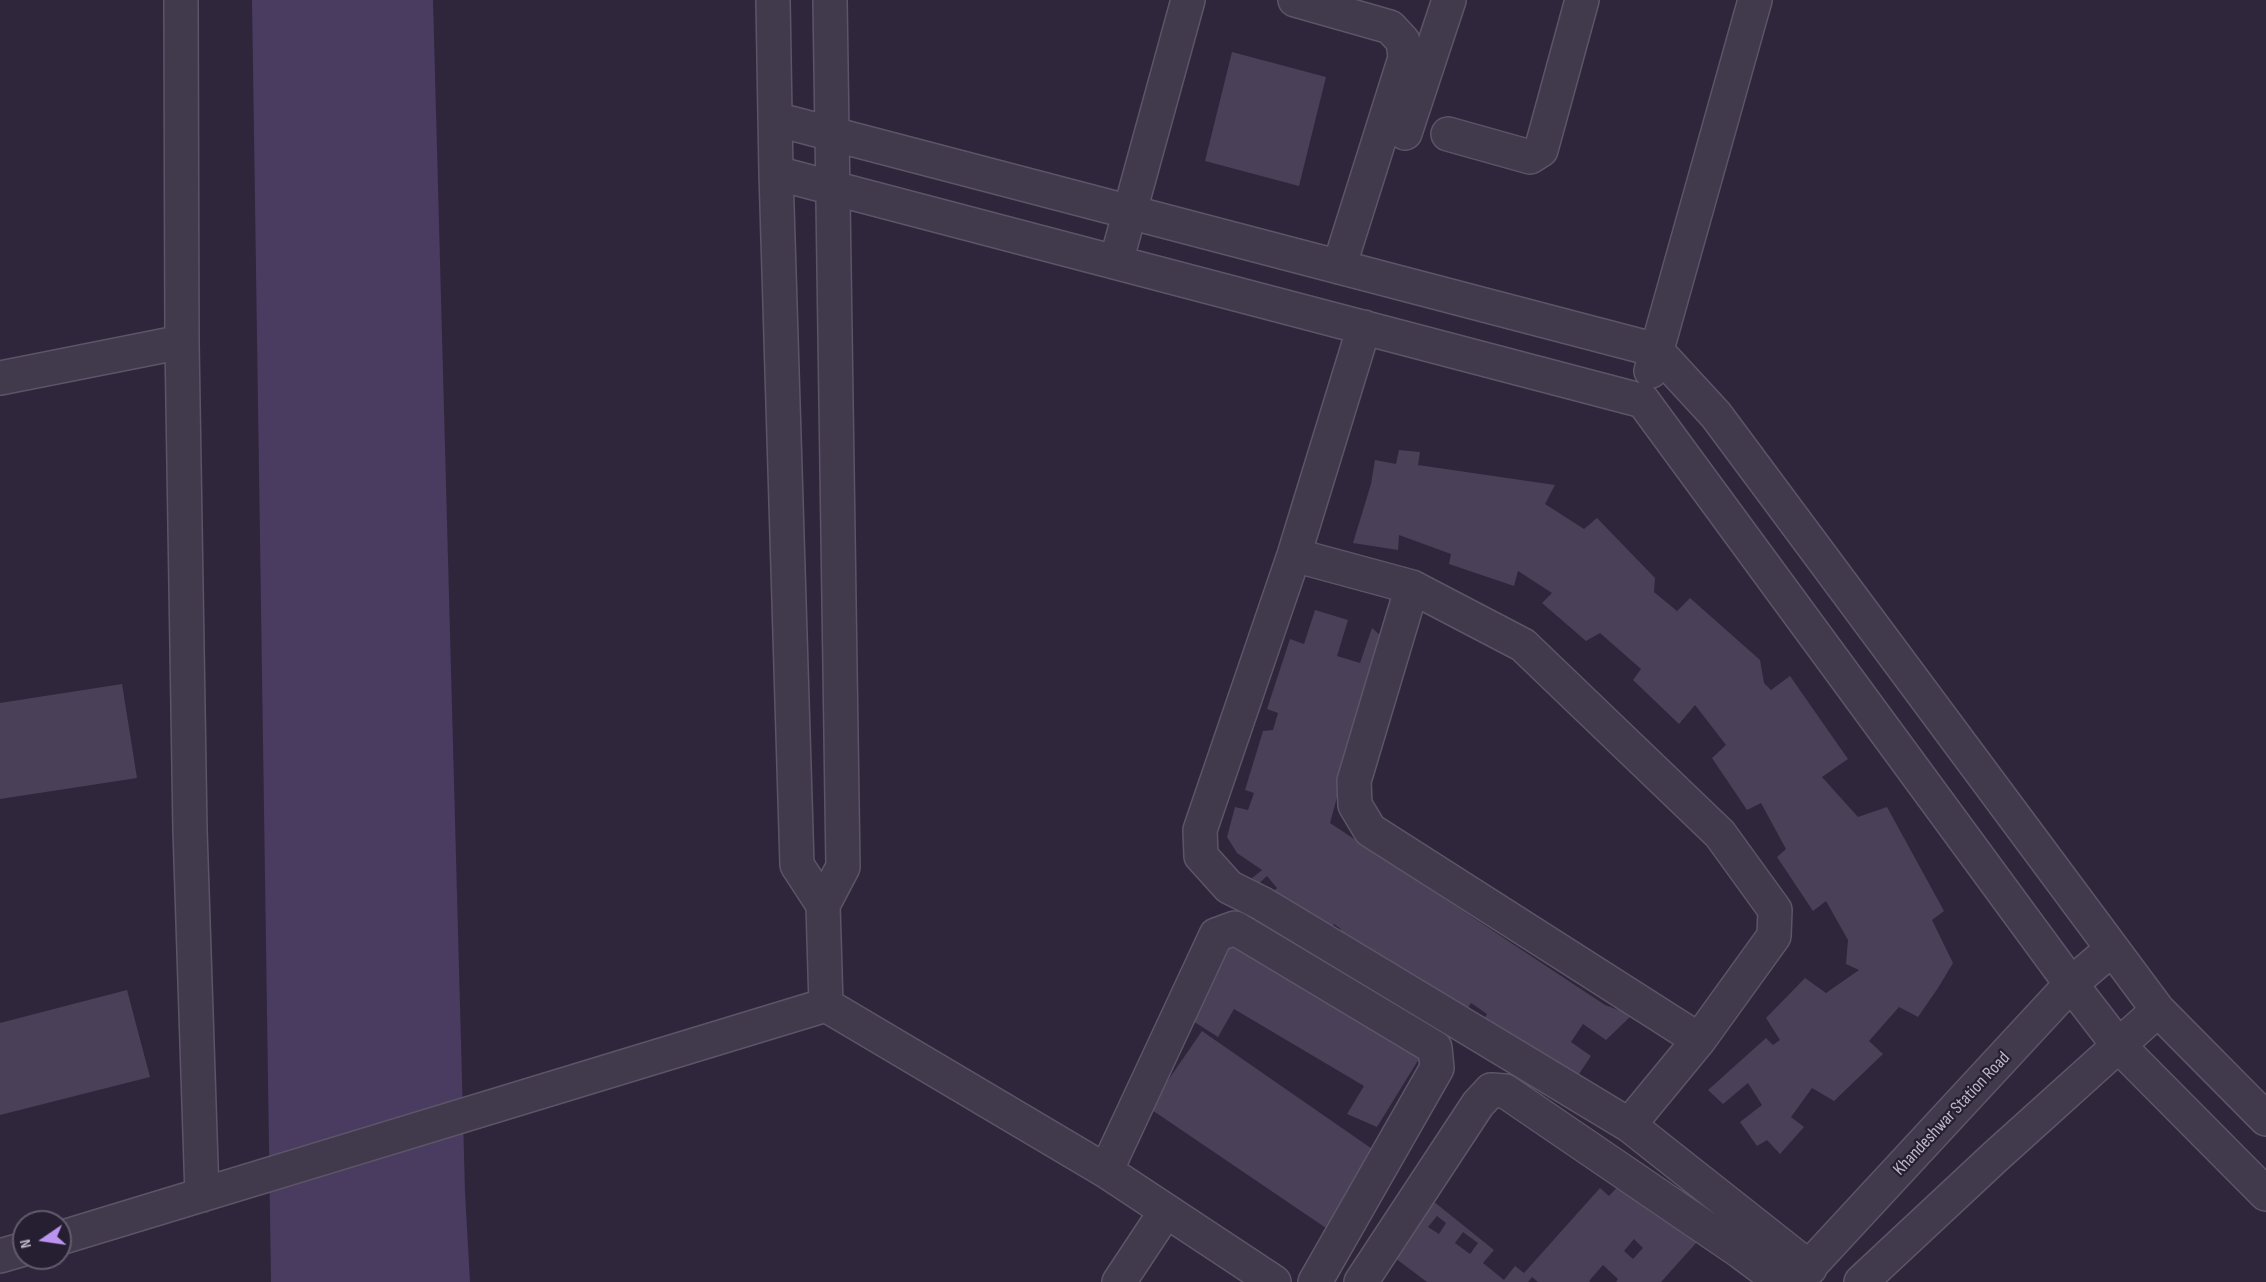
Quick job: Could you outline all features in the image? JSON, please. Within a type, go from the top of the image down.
[{"type":"street","points":[[180,0],[182,342],[190,830],[202,1194]]},
{"type":"street","points":[[773,0],[797,865],[823,905]]},
{"type":"street","points":[[826,1005],[823,905],[843,867],[830,0]]},
{"type":"street","points":[[1116,262],[1188,0]]},
{"type":"street","points":[[1295,0],[1390,27],[1403,41],[1406,58],[1350,269]]},
{"type":"street","points":[[1350,269],[1449,0]]},
{"type":"street","points":[[1448,134],[1530,157],[1541,150],[1582,0]]},
{"type":"street","points":[[1643,401],[1755,0]]},
{"type":"street","points":[[775,119],[1656,350],[1716,415],[2158,1010],[2266,1119]]},
{"type":"street","points":[[776,173],[1643,401],[2118,1045],[2266,1194]]},
{"type":"street","points":[[1364,327],[1294,555],[1200,830],[1201,856],[1229,887],[1261,903],[1629,1125],[1803,1275]]},
{"type":"street","points":[[0,378],[182,342]]},
{"type":"street","points":[[1294,555],[1412,587],[1523,645],[1720,834],[1775,910],[1774,936],[1698,1040],[1629,1125]]},
{"type":"street","points":[[1412,587],[1354,781],[1355,805],[1370,830],[1698,1040]]},
{"type":"street","points":[[1106,1171],[1216,935],[1235,928],[1435,1048],[1437,1068],[1315,1282]]},
{"type":"street","name":"Khandeshwar Station Road","points":[[1803,1275],[2071,984],[2112,949]]},
{"type":"street","points":[[72,1234],[826,1005],[1106,1171],[1274,1282]]},
{"type":"street","points":[[1861,1282],[2158,1010]]},
{"type":"street","points":[[1361,1282],[1479,1104],[1491,1090],[1505,1091],[1741,1252],[1781,1282]]},
{"type":"street","points":[[1119,1282],[1166,1211]]},
{"type":"shaded area","points":[[252,0],[433,0],[465,1192],[470,1282],[271,1282]]},
{"type":"building","points":[[1232,52],[1326,77],[1299,186],[1205,161]]},
{"type":"building","points":[[1399,450],[1420,452],[1418,465],[1555,485],[1545,504],[1584,529],[1597,518],[1655,578],[1654,592],[1677,611],[1690,598],[1760,660],[1764,683],[1771,690],[1790,676],[1848,759],[1822,777],[1858,817],[1887,807],[1944,911],[1932,920],[1953,963],[1938,988],[1918,1017],[1899,1007],[1869,1041],[1883,1054],[1834,1101],[1812,1088],[1791,1117],[1804,1127],[1780,1154],[1767,1140],[1757,1146],[1740,1122],[1762,1105],[1748,1083],[1723,1104],[1708,1090],[1766,1038],[1773,1045],[1780,1040],[1766,1018],[1805,978],[1826,993],[1859,970],[1846,964],[1848,940],[1826,901],[1813,911],[1777,857],[1786,849],[1761,803],[1747,810],[1712,758],[1726,745],[1695,705],[1679,724],[1633,680],[1641,669],[1600,633],[1586,641],[1542,603],[1552,593],[1518,571],[1514,586],[1449,564],[1451,554],[1399,535],[1398,550],[1353,543],[1371,484],[1375,460],[1396,464]]},
{"type":"building","points":[[1315,610],[1348,620],[1337,656],[1360,663],[1372,628],[1381,636],[1330,823],[1605,1005],[1632,1015],[1606,1040],[1583,1024],[1571,1042],[1591,1056],[1577,1077],[1539,1050],[1533,1059],[1481,1024],[1487,1014],[1471,1003],[1462,1017],[1402,968],[1395,978],[1335,938],[1341,929],[1334,924],[1327,933],[1270,895],[1277,888],[1267,876],[1255,887],[1246,883],[1262,870],[1237,853],[1227,837],[1235,807],[1248,810],[1254,793],[1245,790],[1263,731],[1273,730],[1278,713],[1267,709],[1290,639],[1304,644]]},
{"type":"building","points":[[122,684],[137,778],[0,799],[0,703]]},
{"type":"building","points":[[1227,934],[1425,1049],[1377,1127],[1347,1114],[1364,1086],[1234,1009],[1218,1037],[1185,1016]]},
{"type":"building","points":[[127,990],[150,1077],[0,1115],[0,1023]]},
{"type":"building","points":[[1202,1031],[1378,1153],[1326,1228],[1149,1108]]},
{"type":"building","points":[[1626,1178],[1697,1242],[1661,1282],[1616,1282],[1618,1279],[1603,1265],[1589,1281],[1591,1282],[1538,1282],[1532,1277],[1528,1282],[1427,1282],[1391,1255],[1433,1201],[1494,1250],[1483,1263],[1504,1280],[1515,1266],[1524,1273],[1600,1188],[1609,1196]],"holes":[[[1437,1216],[1446,1223],[1439,1234],[1428,1227]],[[1463,1232],[1478,1243],[1470,1254],[1455,1243]],[[1634,1239],[1643,1248],[1633,1259],[1624,1251]]]}]
